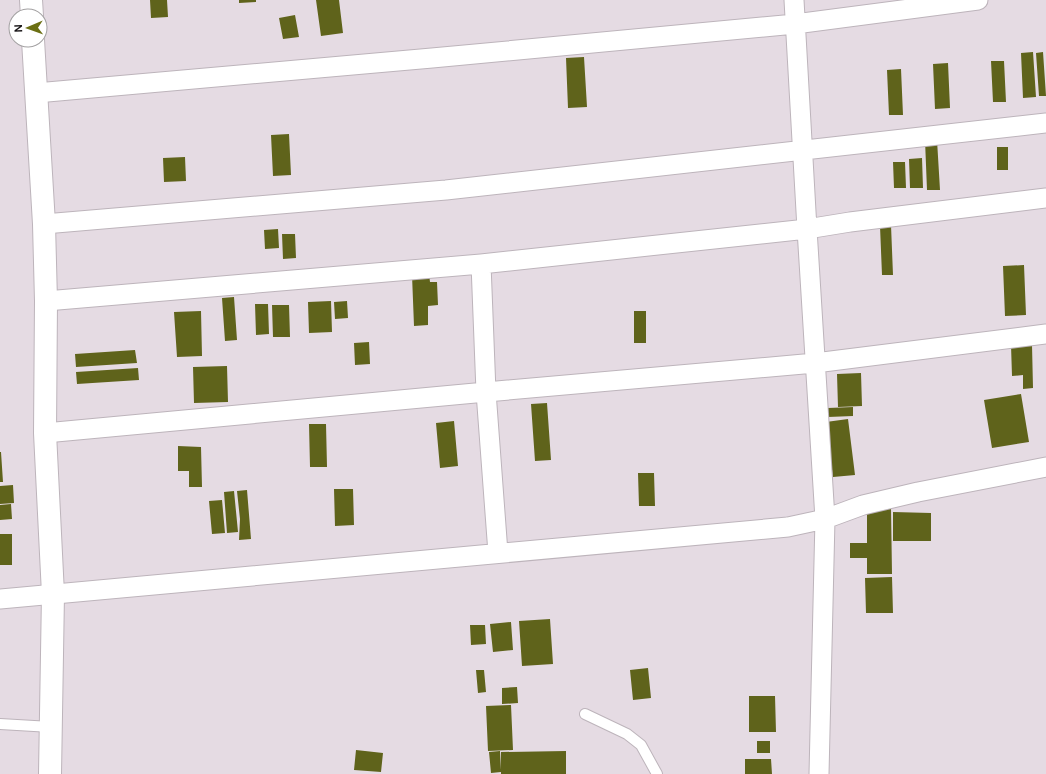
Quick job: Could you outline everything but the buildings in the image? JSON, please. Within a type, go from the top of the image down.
[{"type":"street","points":[[794,0],[806,229],[826,519],[819,774]]},
{"type":"street","points":[[36,93],[448,57],[795,24],[978,0]]},
{"type":"street","points":[[33,48],[44,224],[46,301],[45,433],[53,594],[50,774]]},
{"type":"street","points":[[44,224],[446,190],[1046,123]]},
{"type":"street","points":[[46,301],[481,264],[806,229],[850,222],[1046,198]]},
{"type":"street","points":[[481,264],[486,392],[498,553]]},
{"type":"street","points":[[45,433],[815,363],[1046,334]]},
{"type":"street","points":[[0,600],[788,527],[826,519],[863,505],[904,495],[1046,467]]},
{"type":"lane","points":[[585,714],[627,734],[640,745],[657,774]]},
{"type":"lane","points":[[0,724],[51,727]]}]
